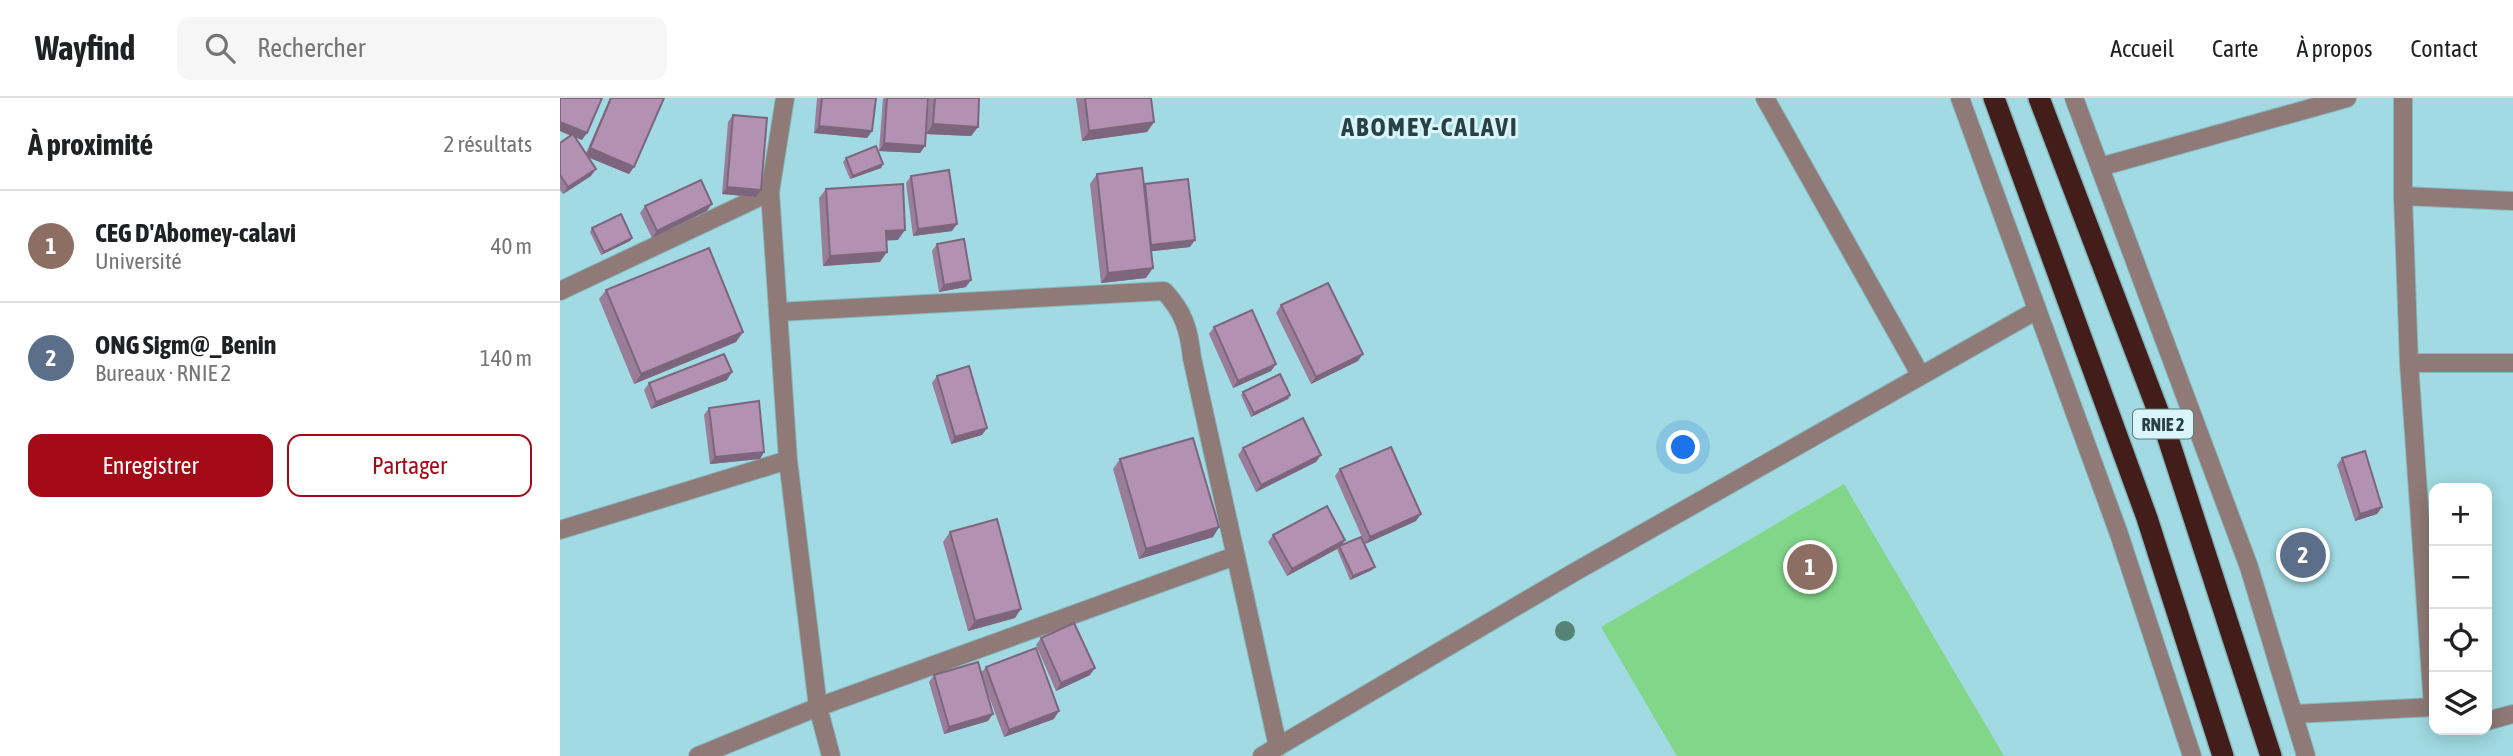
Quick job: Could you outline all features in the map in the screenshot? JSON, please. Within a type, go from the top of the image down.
[{"type":"highway","name":"RNIE 2","points":[[1994,98],[2147,517],[2223,756]]},
{"type":"highway","name":"RNIE 2","points":[[2039,98],[2166,432],[2271,756]]},
{"type":"street","points":[[785,98],[770,192],[788,460],[818,707],[831,756]]},
{"type":"street","points":[[1765,98],[1920,374]]},
{"type":"street","points":[[1960,98],[2124,547],[2192,756]]},
{"type":"street","points":[[2074,98],[2249,567],[2306,756]]},
{"type":"street","points":[[2100,167],[2347,98]]},
{"type":"street","points":[[2403,98],[2403,196],[2409,363],[2431,672]]},
{"type":"street","points":[[560,290],[770,192]]},
{"type":"street","points":[[2403,196],[2513,201]]},
{"type":"street","points":[[778,312],[1164,291],[1178,306],[1189,328],[1236,556],[1270,752],[1585,566],[2037,310]]},
{"type":"street","points":[[2409,363],[2513,363]]},
{"type":"street","points":[[560,530],[788,460]]},
{"type":"street","points":[[698,756],[818,707],[1236,556]]},
{"type":"street","points":[[2294,714],[2429,707]]},
{"type":"street","points":[[2492,720],[2513,715]]},
{"type":"green space","points":[[1844,484],[2004,756],[1677,756],[1601,627]]},
{"type":"building","points":[[560,98],[602,98],[587,133],[560,122]]},
{"type":"building","points":[[611,98],[664,98],[634,167],[590,148]]},
{"type":"building","points":[[822,98],[876,98],[872,131],[819,126]]},
{"type":"building","points":[[887,98],[928,98],[925,146],[884,143]]},
{"type":"building","points":[[935,98],[979,98],[978,127],[933,124]]},
{"type":"building","points":[[1085,98],[1151,98],[1154,122],[1089,131]]},
{"type":"building","points":[[733,115],[767,118],[761,190],[727,187]]},
{"type":"building","points":[[573,134],[596,169],[568,187],[560,175],[560,143]]},
{"type":"building","points":[[876,146],[883,164],[853,176],[846,158]]},
{"type":"building","points":[[1142,168],[1153,268],[1108,273],[1097,174]]},
{"type":"building","points":[[949,170],[957,224],[918,229],[911,176]]},
{"type":"building","points":[[1188,179],[1195,240],[1151,245],[1145,184]]},
{"type":"building","points":[[701,180],[712,204],[657,231],[645,206]]},
{"type":"building","points":[[903,184],[905,230],[886,231],[887,252],[830,256],[826,189]]},
{"type":"building","points":[[621,214],[632,238],[604,252],[592,228]]},
{"type":"building","points":[[964,239],[971,280],[944,285],[937,244]]},
{"type":"building","points":[[709,248],[743,332],[641,374],[606,290]]},
{"type":"building","points":[[1328,283],[1363,354],[1316,377],[1281,305]]},
{"type":"building","points":[[1252,310],[1276,364],[1238,381],[1214,327]]},
{"type":"building","points":[[724,354],[732,372],[656,402],[649,383]]},
{"type":"building","points":[[969,366],[987,428],[955,437],[937,376]]},
{"type":"building","points":[[1280,374],[1290,395],[1254,413],[1243,392]]},
{"type":"building","points":[[759,401],[764,452],[715,457],[709,408]]},
{"type":"building","points":[[1303,418],[1321,455],[1261,485],[1243,448]]},
{"type":"building","points":[[1193,438],[1219,527],[1146,549],[1120,459]]},
{"type":"building","points":[[1391,447],[1421,514],[1370,537],[1340,469]]},
{"type":"building","points":[[2365,451],[2382,507],[2360,514],[2342,458]]},
{"type":"building","points":[[1327,506],[1345,540],[1292,569],[1273,535]]},
{"type":"building","points":[[997,519],[1021,609],[975,621],[950,532]]},
{"type":"building","points":[[1361,537],[1375,567],[1353,576],[1339,546]]},
{"type":"building","points":[[1074,623],[1095,668],[1061,683],[1041,638]]},
{"type":"building","points":[[1036,648],[1059,711],[1009,730],[986,667]]},
{"type":"building","points":[[978,662],[993,714],[949,727],[934,675]]},
{"type":"place","name":"ONG Sigm@_Benin","points":[[2303,555]]},
{"type":"place","name":"CEG D'Abomey-calavi","points":[[1810,567]]},
{"type":"district","name":"ABOMEY-CALAVI","points":[[1430,127]]}]
